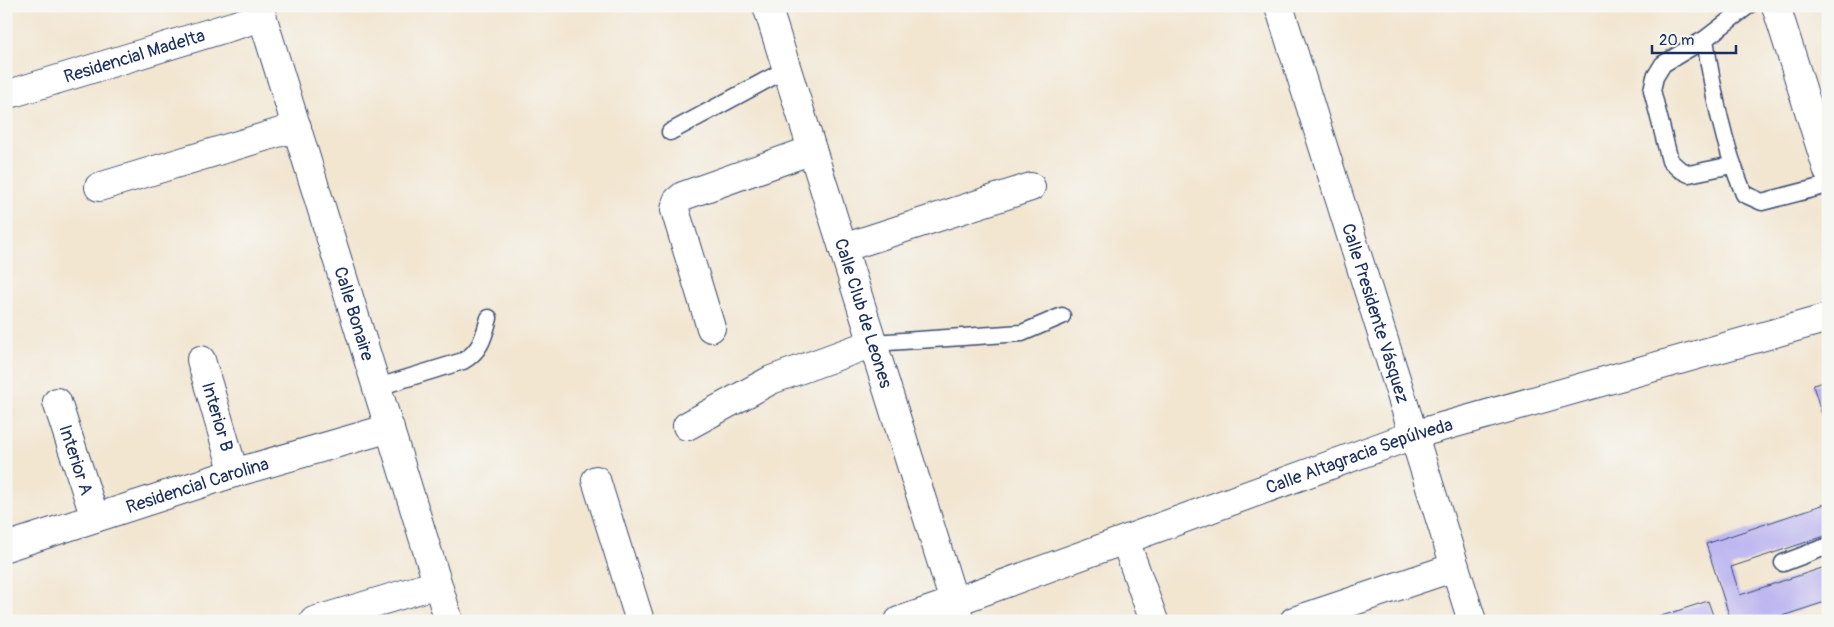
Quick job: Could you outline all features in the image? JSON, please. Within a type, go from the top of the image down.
[{"type":"street","name":"Calle Club de Leones","points":[[767,6],[957,612]]},
{"type":"street","name":"Calle Presidente Vásquez","points":[[1279,6],[1472,621]]},
{"type":"street","points":[[1776,6],[1828,171]]},
{"type":"street","name":"Residencial Madelta","points":[[6,95],[261,11]]},
{"type":"street","name":"Calle Bonaire","points":[[261,11],[449,621]]},
{"type":"street","points":[[99,187],[297,127]]},
{"type":"street","points":[[711,328],[675,210],[677,200],[683,196],[812,150]]},
{"type":"street","points":[[843,248],[1031,187]]},
{"type":"street","name":"Calle Altagracia Sepúlveda","points":[[899,621],[957,612],[1125,540],[1413,435],[1828,318]]},
{"type":"street","points":[[686,426],[771,380],[873,343]]},
{"type":"street","name":"Interior B","points":[[201,360],[234,473]]},
{"type":"street","name":"Interior A","points":[[57,402],[95,518]]},
{"type":"street","name":"Residencial Carolina","points":[[6,548],[234,473],[390,428]]},
{"type":"street","points":[[596,480],[640,621]]},
{"type":"street","points":[[1125,540],[1154,621]]},
{"type":"street","points":[[1294,621],[1455,567]]},
{"type":"street","points":[[314,621],[437,584]]},
{"type":"lane","points":[[1732,165],[1689,174],[1679,169],[1670,161],[1652,90],[1655,77],[1663,64],[1705,39],[1748,6]]},
{"type":"lane","points":[[1705,39],[1716,106],[1732,165],[1744,194],[1762,202],[1828,185]]},
{"type":"lane","points":[[670,132],[786,69]]},
{"type":"lane","points":[[873,343],[1022,333],[1062,316]]},
{"type":"lane","points":[[378,388],[463,361],[472,356],[482,342],[489,318]]},
{"type":"lane","points":[[1783,563],[1828,546]]},
{"type":"building","points":[[1828,381],[1828,432],[1827,432],[1813,385]]},
{"type":"building","points":[[1828,503],[1828,535],[1731,567],[1740,595],[1828,566],[1828,601],[1767,621],[1731,621],[1706,544]]},
{"type":"building","points":[[1708,601],[1715,621],[1649,621],[1649,620]]}]
